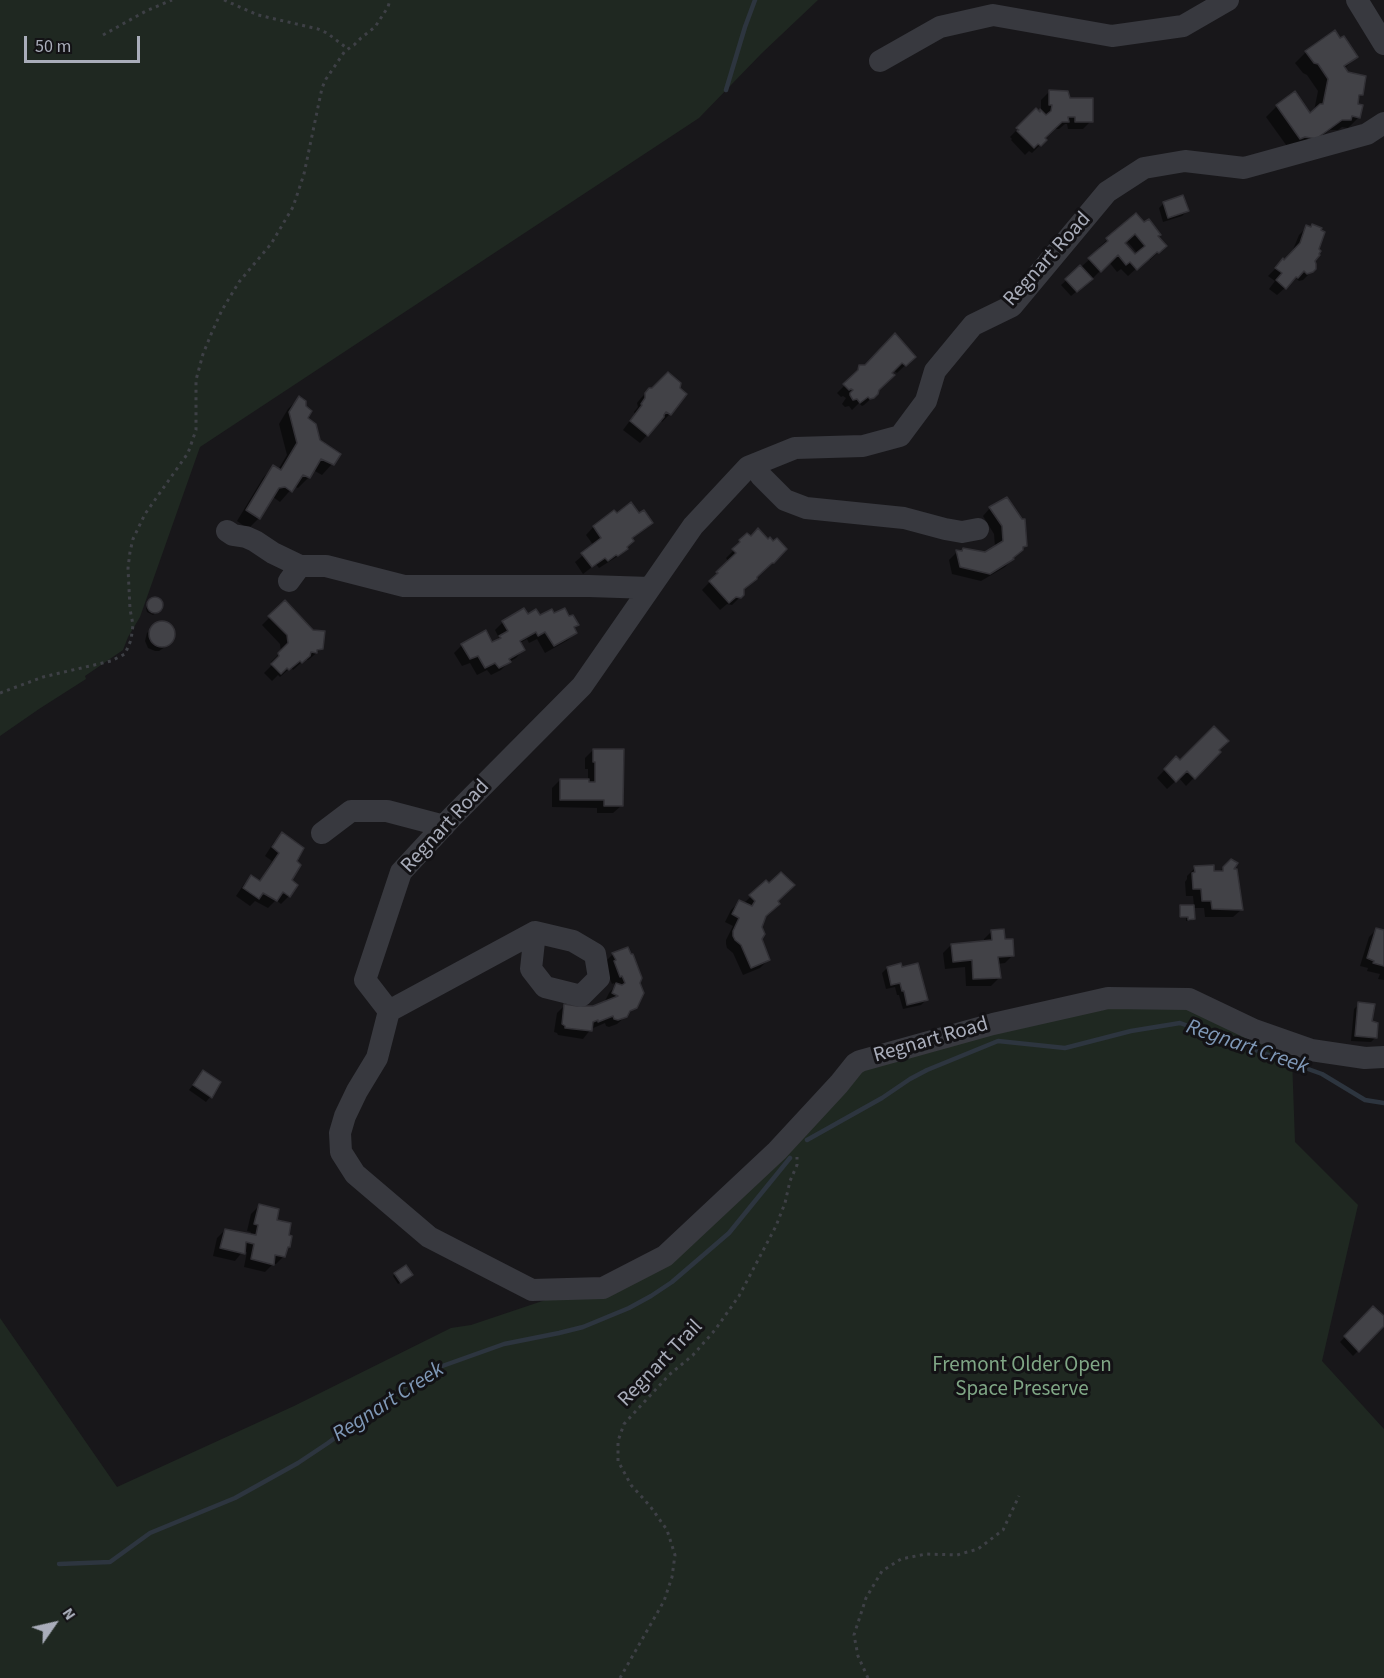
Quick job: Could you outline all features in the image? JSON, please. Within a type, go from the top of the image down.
[{"type":"street","points":[[880,61],[940,27],[993,15],[1112,36],[1183,26],[1228,0]]},
{"type":"street","points":[[1357,0],[1384,44]]},
{"type":"street","name":"Regnart Road","points":[[1384,123],[1367,134],[1244,168],[1185,161],[1144,168],[1107,192],[1012,306],[973,325],[935,371],[926,401],[900,436],[863,446],[795,448],[748,467],[693,526],[582,686],[401,872],[365,980],[389,1011],[377,1058],[345,1116],[340,1133],[341,1152],[355,1174],[429,1237],[532,1290],[603,1288],[665,1256],[777,1151],[855,1064],[993,1024],[1108,999],[1189,999],[1254,1030],[1311,1050],[1365,1058],[1384,1057]]},
{"type":"street","points":[[755,465],[761,476],[785,500],[806,508],[904,518],[962,532],[978,529]]},
{"type":"street","points":[[227,531],[255,541],[273,553],[295,573],[326,566],[404,586],[650,588]]},
{"type":"street","points":[[322,833],[351,811],[387,811],[444,826]]},
{"type":"street","points":[[389,1011],[535,932]]},
{"type":"path","points":[[103,34],[172,0]]},
{"type":"path","points":[[224,0],[258,15],[318,29],[348,49]]},
{"type":"path","points":[[0,693],[43,677],[111,661],[125,654],[131,640],[133,625],[128,568],[130,552],[145,514],[188,453],[196,430],[196,380],[203,354],[222,310],[239,282],[272,244],[293,207],[304,174],[322,88],[326,79],[348,49],[375,27],[390,0]]},
{"type":"path","name":"Regnart Trail","points":[[620,1678],[664,1601],[672,1577],[675,1555],[667,1530],[632,1485],[618,1461],[618,1442],[624,1424],[669,1375],[693,1355],[715,1330],[739,1296],[776,1226],[785,1203],[789,1181],[797,1165],[797,1156]]},
{"type":"path","points":[[868,1678],[858,1656],[854,1635],[866,1598],[882,1570],[901,1559],[926,1554],[957,1555],[978,1549],[1003,1530],[1019,1496]]},
{"type":"green space","points":[[0,0],[818,0],[699,118],[200,447],[140,617],[123,650],[85,676],[86,679],[0,736]]},
{"type":"green space","name":"Fremont Older Open Space Preserve","points":[[1191,994],[1259,1027],[1292,1058],[1295,1142],[1358,1205],[1322,1361],[1384,1429],[1384,1678],[0,1678],[0,1318],[117,1487],[294,1406],[451,1328],[471,1325],[599,1282],[663,1253],[869,1052]]},
{"type":"building","points":[[1335,30],[1340,38],[1344,36],[1358,57],[1344,66],[1348,72],[1366,76],[1363,95],[1359,95],[1358,104],[1363,105],[1360,118],[1352,116],[1351,120],[1342,120],[1316,139],[1305,137],[1300,139],[1276,105],[1295,91],[1310,113],[1323,104],[1328,79],[1305,51]]},
{"type":"building","points":[[1049,90],[1068,91],[1070,98],[1093,98],[1093,122],[1075,122],[1075,117],[1068,117],[1069,122],[1062,122],[1045,138],[1047,140],[1041,146],[1038,144],[1034,148],[1016,128],[1036,108],[1046,115],[1051,111]]},
{"type":"building","points":[[1183,195],[1189,211],[1168,218],[1163,202]]},
{"type":"building","points":[[1136,213],[1144,222],[1149,219],[1161,235],[1158,236],[1167,246],[1137,270],[1130,262],[1126,265],[1118,255],[1101,272],[1088,258],[1108,241],[1106,238]],"holes":[[[1135,234],[1145,246],[1135,254],[1125,243]]]},
{"type":"building","points":[[1312,224],[1322,228],[1321,230],[1325,232],[1319,249],[1320,255],[1315,261],[1316,269],[1307,274],[1304,271],[1286,289],[1276,280],[1282,273],[1275,268],[1300,243],[1306,225],[1311,227]]},
{"type":"building","points":[[1080,265],[1093,279],[1077,292],[1065,279]]},
{"type":"building","points":[[895,333],[916,357],[906,366],[902,363],[892,373],[895,375],[874,398],[868,397],[860,403],[857,399],[853,400],[850,393],[853,390],[849,390],[843,384],[858,370],[859,365],[865,365]]},
{"type":"building","points":[[668,372],[681,383],[680,388],[687,394],[671,415],[666,412],[648,436],[630,421],[642,405],[645,393]]},
{"type":"building","points":[[299,396],[306,401],[306,406],[312,411],[308,418],[316,424],[320,440],[341,454],[334,465],[321,459],[310,478],[303,475],[292,492],[285,487],[279,488],[260,519],[246,510],[273,465],[281,470],[297,443],[289,412]]},
{"type":"building","points":[[1007,497],[1022,519],[1025,519],[1027,546],[1023,547],[1014,559],[990,574],[960,567],[956,550],[962,551],[963,548],[985,552],[1003,541],[1002,526],[989,507]]},
{"type":"building","points":[[631,502],[639,513],[644,510],[653,523],[632,538],[634,541],[627,547],[628,549],[608,561],[605,558],[592,567],[581,553],[601,538],[593,526],[614,510],[617,513]]},
{"type":"building","points":[[758,528],[768,539],[770,537],[773,541],[777,538],[787,549],[744,589],[744,595],[741,598],[736,597],[729,603],[709,581],[736,553],[732,549],[740,542],[739,540],[747,533],[751,536]]},
{"type":"building","points":[[155,597],[163,605],[155,613],[147,605]]},
{"type":"building","points":[[285,600],[313,630],[325,631],[323,649],[317,650],[317,653],[311,652],[302,663],[300,661],[281,674],[271,664],[288,643],[287,635],[268,616]]},
{"type":"building","points":[[524,608],[528,614],[536,609],[540,615],[552,609],[554,613],[565,608],[569,616],[573,615],[579,625],[574,627],[577,633],[554,646],[545,632],[538,636],[536,632],[520,641],[525,650],[509,659],[511,662],[499,668],[495,663],[485,668],[478,656],[470,659],[461,644],[486,630],[492,642],[501,638],[499,636],[508,631],[502,621]]},
{"type":"building","points":[[162,621],[171,625],[175,634],[171,643],[162,647],[153,643],[149,634],[153,625]]},
{"type":"building","points":[[1214,726],[1229,741],[1195,779],[1187,771],[1176,782],[1164,769],[1176,756],[1180,760]]},
{"type":"building","points":[[593,749],[624,749],[623,806],[604,806],[604,800],[560,800],[560,779],[589,779],[589,782],[595,782]]},
{"type":"building","points":[[282,832],[304,848],[297,861],[301,865],[292,880],[298,885],[290,897],[283,892],[277,901],[263,893],[259,899],[243,888],[251,875],[260,881],[279,853],[272,847]]},
{"type":"building","points":[[1231,859],[1238,863],[1234,869],[1237,869],[1243,910],[1212,909],[1211,901],[1202,901],[1201,889],[1193,889],[1194,866],[1214,865],[1214,871],[1223,871],[1223,867]]},
{"type":"building","points":[[781,872],[795,885],[778,901],[780,904],[766,916],[762,927],[765,934],[762,939],[770,960],[751,968],[741,945],[733,936],[739,918],[732,914],[739,900],[752,906],[755,901],[749,895],[766,880],[769,883]]},
{"type":"building","points":[[1180,905],[1194,905],[1195,919],[1188,920],[1188,917],[1180,917]]},
{"type":"building","points":[[1376,928],[1384,930],[1384,966],[1373,963],[1374,961],[1367,958]]},
{"type":"building","points":[[1004,929],[1005,939],[1013,939],[1014,956],[998,957],[1001,978],[973,979],[972,960],[953,962],[951,944],[992,940],[991,930]]},
{"type":"building","points":[[628,947],[642,978],[640,983],[644,993],[637,1008],[630,1011],[627,1017],[618,1020],[613,1016],[593,1022],[592,1031],[565,1028],[562,1024],[564,1004],[593,1006],[618,996],[612,993],[616,983],[622,985],[625,983],[622,976],[620,977],[612,953]]},
{"type":"building","points":[[901,963],[902,967],[918,963],[928,1000],[907,1005],[900,983],[891,985],[887,967]]},
{"type":"building","points":[[1358,1002],[1375,1004],[1372,1021],[1378,1023],[1377,1038],[1355,1036]]},
{"type":"building","points":[[203,1070],[221,1082],[212,1098],[193,1085]]},
{"type":"building","points":[[259,1204],[279,1209],[277,1220],[291,1223],[290,1247],[285,1257],[275,1255],[274,1265],[251,1259],[254,1244],[246,1242],[245,1254],[220,1248],[225,1229],[256,1235],[258,1225],[254,1224]]},
{"type":"building","points":[[406,1265],[413,1275],[401,1283],[394,1273]]},
{"type":"building","points":[[1373,1306],[1384,1316],[1384,1326],[1359,1352],[1344,1336]]},
{"type":"waterway","points":[[726,90],[755,0]]},
{"type":"waterway","name":"Regnart Creek","points":[[807,1140],[927,1070],[998,1041],[1065,1048],[1131,1031],[1180,1023],[1322,1074],[1365,1100],[1384,1103]]},
{"type":"waterway","name":"Regnart Creek","points":[[59,1564],[110,1562],[150,1533],[235,1498],[298,1463],[412,1381],[434,1369],[504,1344],[583,1327],[651,1296],[672,1282],[729,1233],[790,1158]]}]
